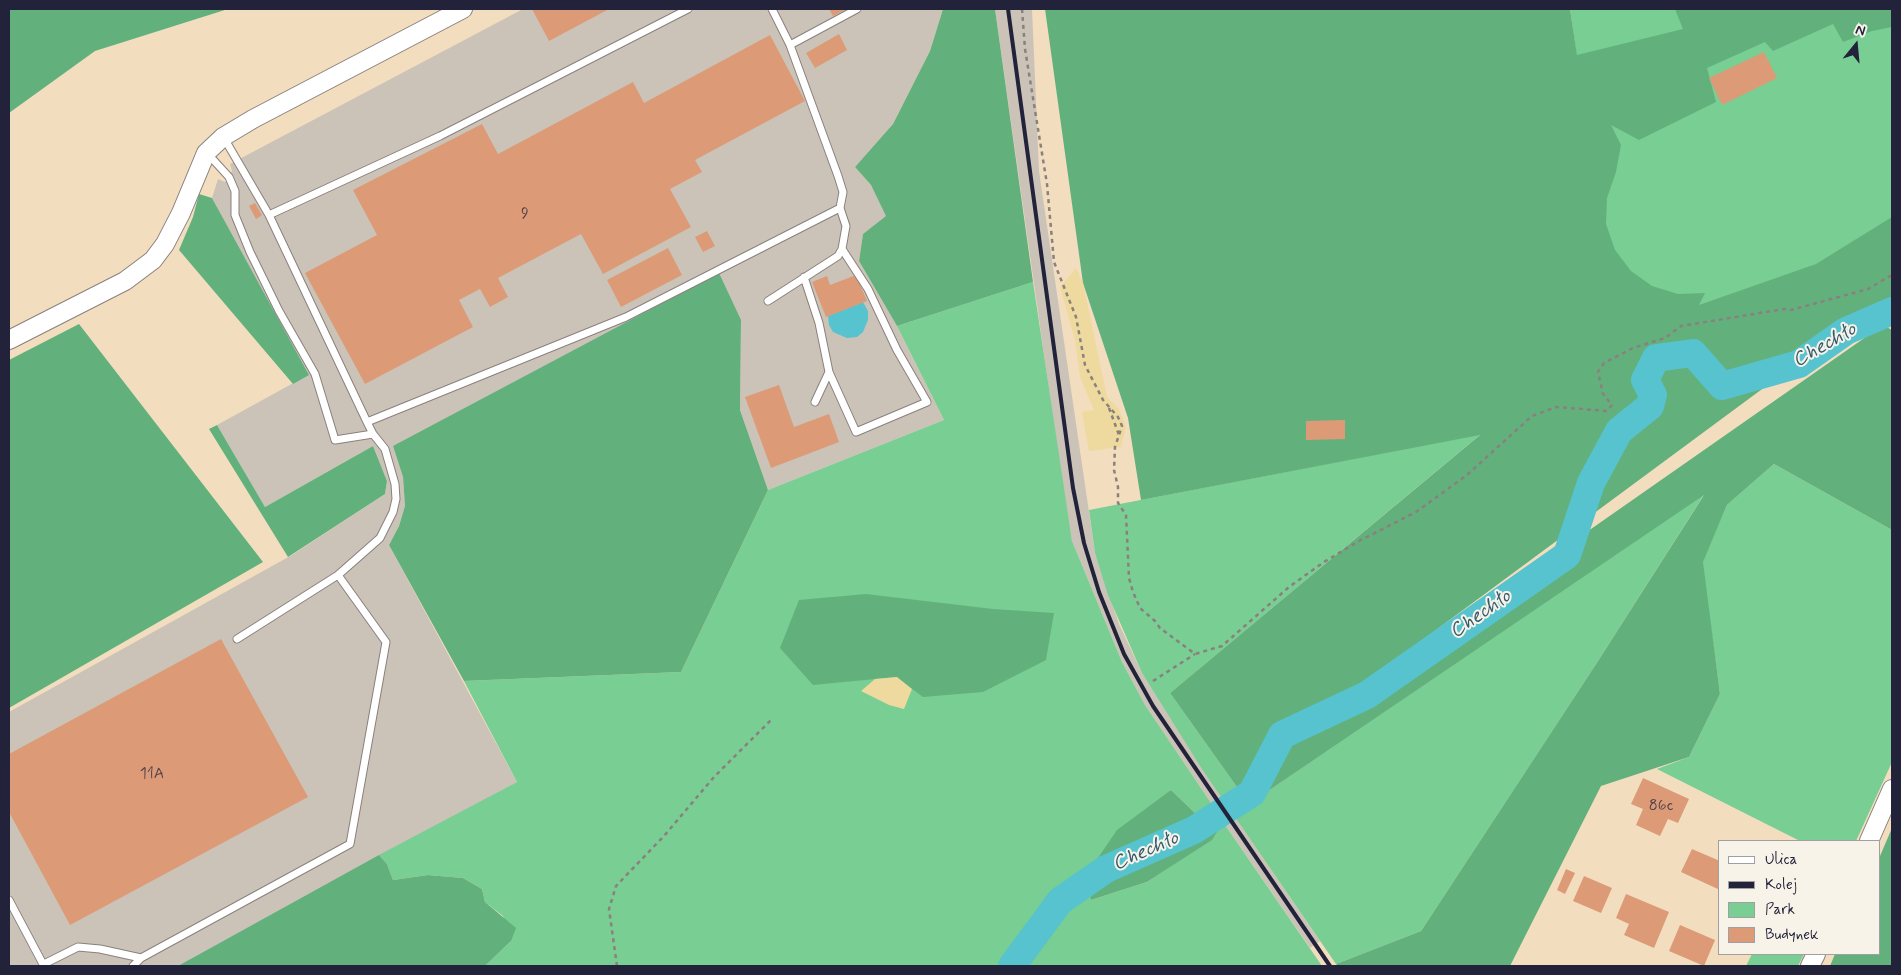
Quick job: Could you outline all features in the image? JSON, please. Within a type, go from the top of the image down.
[{"type":"street","points":[[9,340],[125,281],[153,260],[165,244],[181,213],[206,153],[224,137],[253,119],[463,9]]},
{"type":"street","points":[[1869,840],[1892,789]]},
{"type":"lane","points":[[269,215],[440,136],[689,9]]},
{"type":"lane","points":[[768,301],[838,256],[842,249],[846,226],[840,208],[843,192],[790,45],[772,9]]},
{"type":"lane","points":[[790,45],[857,9]]},
{"type":"lane","points":[[224,137],[269,215],[373,434],[385,449],[396,484],[396,499],[393,512],[380,538],[338,575],[237,640]]},
{"type":"lane","points":[[206,153],[229,177],[236,191],[235,215],[250,252],[279,311],[315,374],[334,440],[373,434]]},
{"type":"lane","points":[[368,422],[626,317],[840,208]]},
{"type":"lane","points":[[804,278],[819,323],[829,372],[856,432],[927,402],[897,350],[868,289],[842,249]]},
{"type":"lane","points":[[816,402],[829,372]]},
{"type":"lane","points":[[133,966],[141,958],[350,844],[386,642],[338,575]]},
{"type":"lane","points":[[9,900],[44,965],[78,947],[141,958]]},
{"type":"path","points":[[1022,9],[1030,82],[1047,184],[1054,262],[1076,317],[1085,365],[1108,406],[1118,417],[1122,426],[1115,447],[1114,470],[1118,487],[1118,503],[1126,515],[1130,578],[1133,592],[1140,608],[1156,621],[1160,628],[1195,654]]},
{"type":"path","points":[[1153,681],[1195,654],[1222,646],[1289,587],[1324,562],[1359,541],[1416,512],[1467,475],[1532,416],[1556,407],[1607,411],[1612,405],[1603,394],[1598,372],[1604,363],[1633,348],[1665,338],[1681,326],[1784,309],[1791,310],[1868,289],[1892,275]]},
{"type":"path","points":[[617,966],[609,909],[616,886],[664,836],[714,777],[771,720]]},
{"type":"shaded area","points":[[523,9],[943,9],[930,51],[893,124],[855,167],[871,185],[887,216],[863,234],[859,261],[897,326],[944,420],[768,490],[740,410],[741,320],[393,446],[403,477],[405,506],[399,526],[389,545],[517,782],[179,966],[9,966],[9,712],[292,555],[385,494],[387,481],[373,446],[265,507],[217,425],[308,375],[212,198],[218,179],[225,182],[232,171],[230,164]]},
{"type":"shaded area","points":[[995,9],[1032,9],[1039,171],[1095,553],[1119,624],[1142,673],[1225,802],[1215,809],[1145,705],[1122,662],[1072,541]]},
{"type":"shaded area","points":[[1234,815],[1320,941],[1310,948],[1223,822]]},
{"type":"green space","points":[[9,9],[228,9],[95,51],[9,113]]},
{"type":"green space","points":[[943,9],[995,9],[1033,282],[897,326],[859,261],[863,234],[886,216],[871,185],[855,167],[893,124],[930,51]]},
{"type":"green space","points":[[1045,9],[1570,9],[1577,55],[1683,29],[1675,9],[1892,9],[1892,27],[1872,31],[1843,42],[1833,24],[1773,51],[1765,42],[1707,68],[1716,102],[1639,140],[1611,125],[1621,145],[1616,172],[1607,198],[1606,224],[1615,250],[1631,271],[1652,286],[1678,294],[1705,293],[1699,305],[1816,264],[1892,217],[1892,297],[1865,313],[1256,763],[1883,325],[1892,330],[1892,530],[1774,464],[1727,505],[1703,562],[1720,694],[1689,757],[1601,786],[1510,966],[1338,966],[1336,964],[1421,931],[1704,495],[1249,804],[1170,693],[1480,435],[1141,500],[1128,418],[1083,283]]},
{"type":"green space","points":[[1570,9],[1892,9],[1892,263],[1646,318],[1611,294]]},
{"type":"green space","points":[[199,194],[212,198],[309,375],[293,384],[179,250],[193,217]]},
{"type":"green space","points":[[719,273],[741,320],[740,410],[768,490],[681,672],[464,681],[389,545],[399,526],[405,506],[403,477],[393,446]]},
{"type":"green space","points":[[1033,282],[1072,541],[1122,662],[1145,705],[1215,809],[1204,814],[1195,813],[1171,790],[1091,900],[1147,882],[1211,840],[1223,822],[1322,966],[485,966],[511,941],[503,916],[485,902],[482,889],[463,878],[428,875],[393,880],[387,864],[379,855],[517,782],[464,681],[681,672],[768,490],[944,420],[897,326]]},
{"type":"green space","points":[[79,324],[263,562],[9,708],[9,360]]},
{"type":"green space","points":[[217,425],[265,507],[373,446],[387,481],[385,494],[288,557],[209,429]]},
{"type":"green space","points":[[1481,434],[1170,693],[1249,804],[1705,493],[1598,661],[1421,931],[1336,964],[1202,769],[1142,673],[1108,595],[1095,553],[1089,510]]},
{"type":"green space","points":[[1774,464],[1892,530],[1892,762],[1856,840],[1798,840],[1657,769],[1689,757],[1720,694],[1702,562],[1727,505]]},
{"type":"green space","points":[[866,594],[993,609],[1054,613],[1046,660],[983,692],[923,697],[896,677],[813,685],[780,648],[799,600]]},
{"type":"green space","points":[[1171,790],[1195,813],[1204,814],[1215,809],[1223,822],[1212,840],[1147,882],[1091,900],[1087,874],[1117,830]]},
{"type":"green space","points":[[1892,828],[1892,966],[1830,966],[1835,955],[1881,955],[1881,854]]},
{"type":"green space","points":[[379,855],[387,864],[393,880],[428,875],[463,878],[482,889],[485,902],[516,928],[511,941],[485,966],[178,966]]},
{"type":"green space","points":[[1752,955],[1804,955],[1798,966],[1746,966]]},
{"type":"sand","points":[[1076,268],[1083,283],[1107,397],[1119,409],[1126,427],[1121,447],[1089,451],[1082,412],[1094,410],[1080,377],[1075,340],[1060,287]]},
{"type":"sand","points":[[897,677],[912,689],[904,709],[889,705],[861,691],[875,679]]},
{"type":"water","points":[[863,302],[868,311],[868,320],[863,332],[857,337],[847,338],[833,332],[829,325],[828,316]]},
{"type":"building","points":[[532,9],[609,9],[549,41]]},
{"type":"building","points":[[829,9],[847,9],[833,16]]},
{"type":"building","points":[[839,34],[847,50],[815,68],[806,53]]},
{"type":"building","points":[[770,35],[805,101],[695,160],[702,172],[670,189],[691,227],[603,274],[581,234],[498,278],[508,297],[490,307],[480,289],[459,300],[473,327],[365,384],[305,273],[377,235],[353,190],[482,124],[498,154],[633,82],[644,103]]},
{"type":"building","points":[[1764,52],[1777,78],[1722,105],[1709,78]]},
{"type":"building","points":[[255,203],[262,215],[256,219],[249,206]]},
{"type":"building","points":[[707,231],[715,246],[703,252],[695,237]]},
{"type":"building","points":[[668,248],[682,275],[621,307],[607,280]]},
{"type":"building","points":[[856,275],[867,301],[826,317],[812,282],[827,276],[830,285]]},
{"type":"building","points":[[779,385],[794,427],[829,414],[839,442],[771,468],[745,397]]},
{"type":"building","points":[[1345,420],[1345,439],[1306,440],[1306,421]]},
{"type":"building","points":[[221,639],[308,797],[70,925],[9,812],[9,754]]},
{"type":"building","points":[[1643,778],[1689,799],[1678,823],[1668,819],[1660,836],[1636,825],[1643,809],[1631,804]]},
{"type":"building","points":[[1692,849],[1718,860],[1718,889],[1681,872]]},
{"type":"building","points":[[1566,869],[1575,873],[1565,894],[1557,890]]},
{"type":"building","points":[[1584,876],[1612,888],[1601,913],[1573,901]]},
{"type":"building","points":[[1626,894],[1669,912],[1654,948],[1624,935],[1629,924],[1616,918]]},
{"type":"building","points":[[1680,925],[1715,940],[1704,966],[1669,951]]},
{"type":"waterway","name":"Chechło","points":[[1012,966],[1060,901],[1106,869],[1194,830],[1252,793],[1282,735],[1367,695],[1567,555],[1591,483],[1619,431],[1650,406],[1653,395],[1645,380],[1656,358],[1693,353],[1722,386],[1799,364],[1846,331],[1892,311]]},
{"type":"waterway","points":[[1282,724],[1288,734]]},
{"type":"railway","points":[[1008,9],[1073,488],[1084,543],[1099,592],[1124,654],[1153,706],[1330,966]]}]
